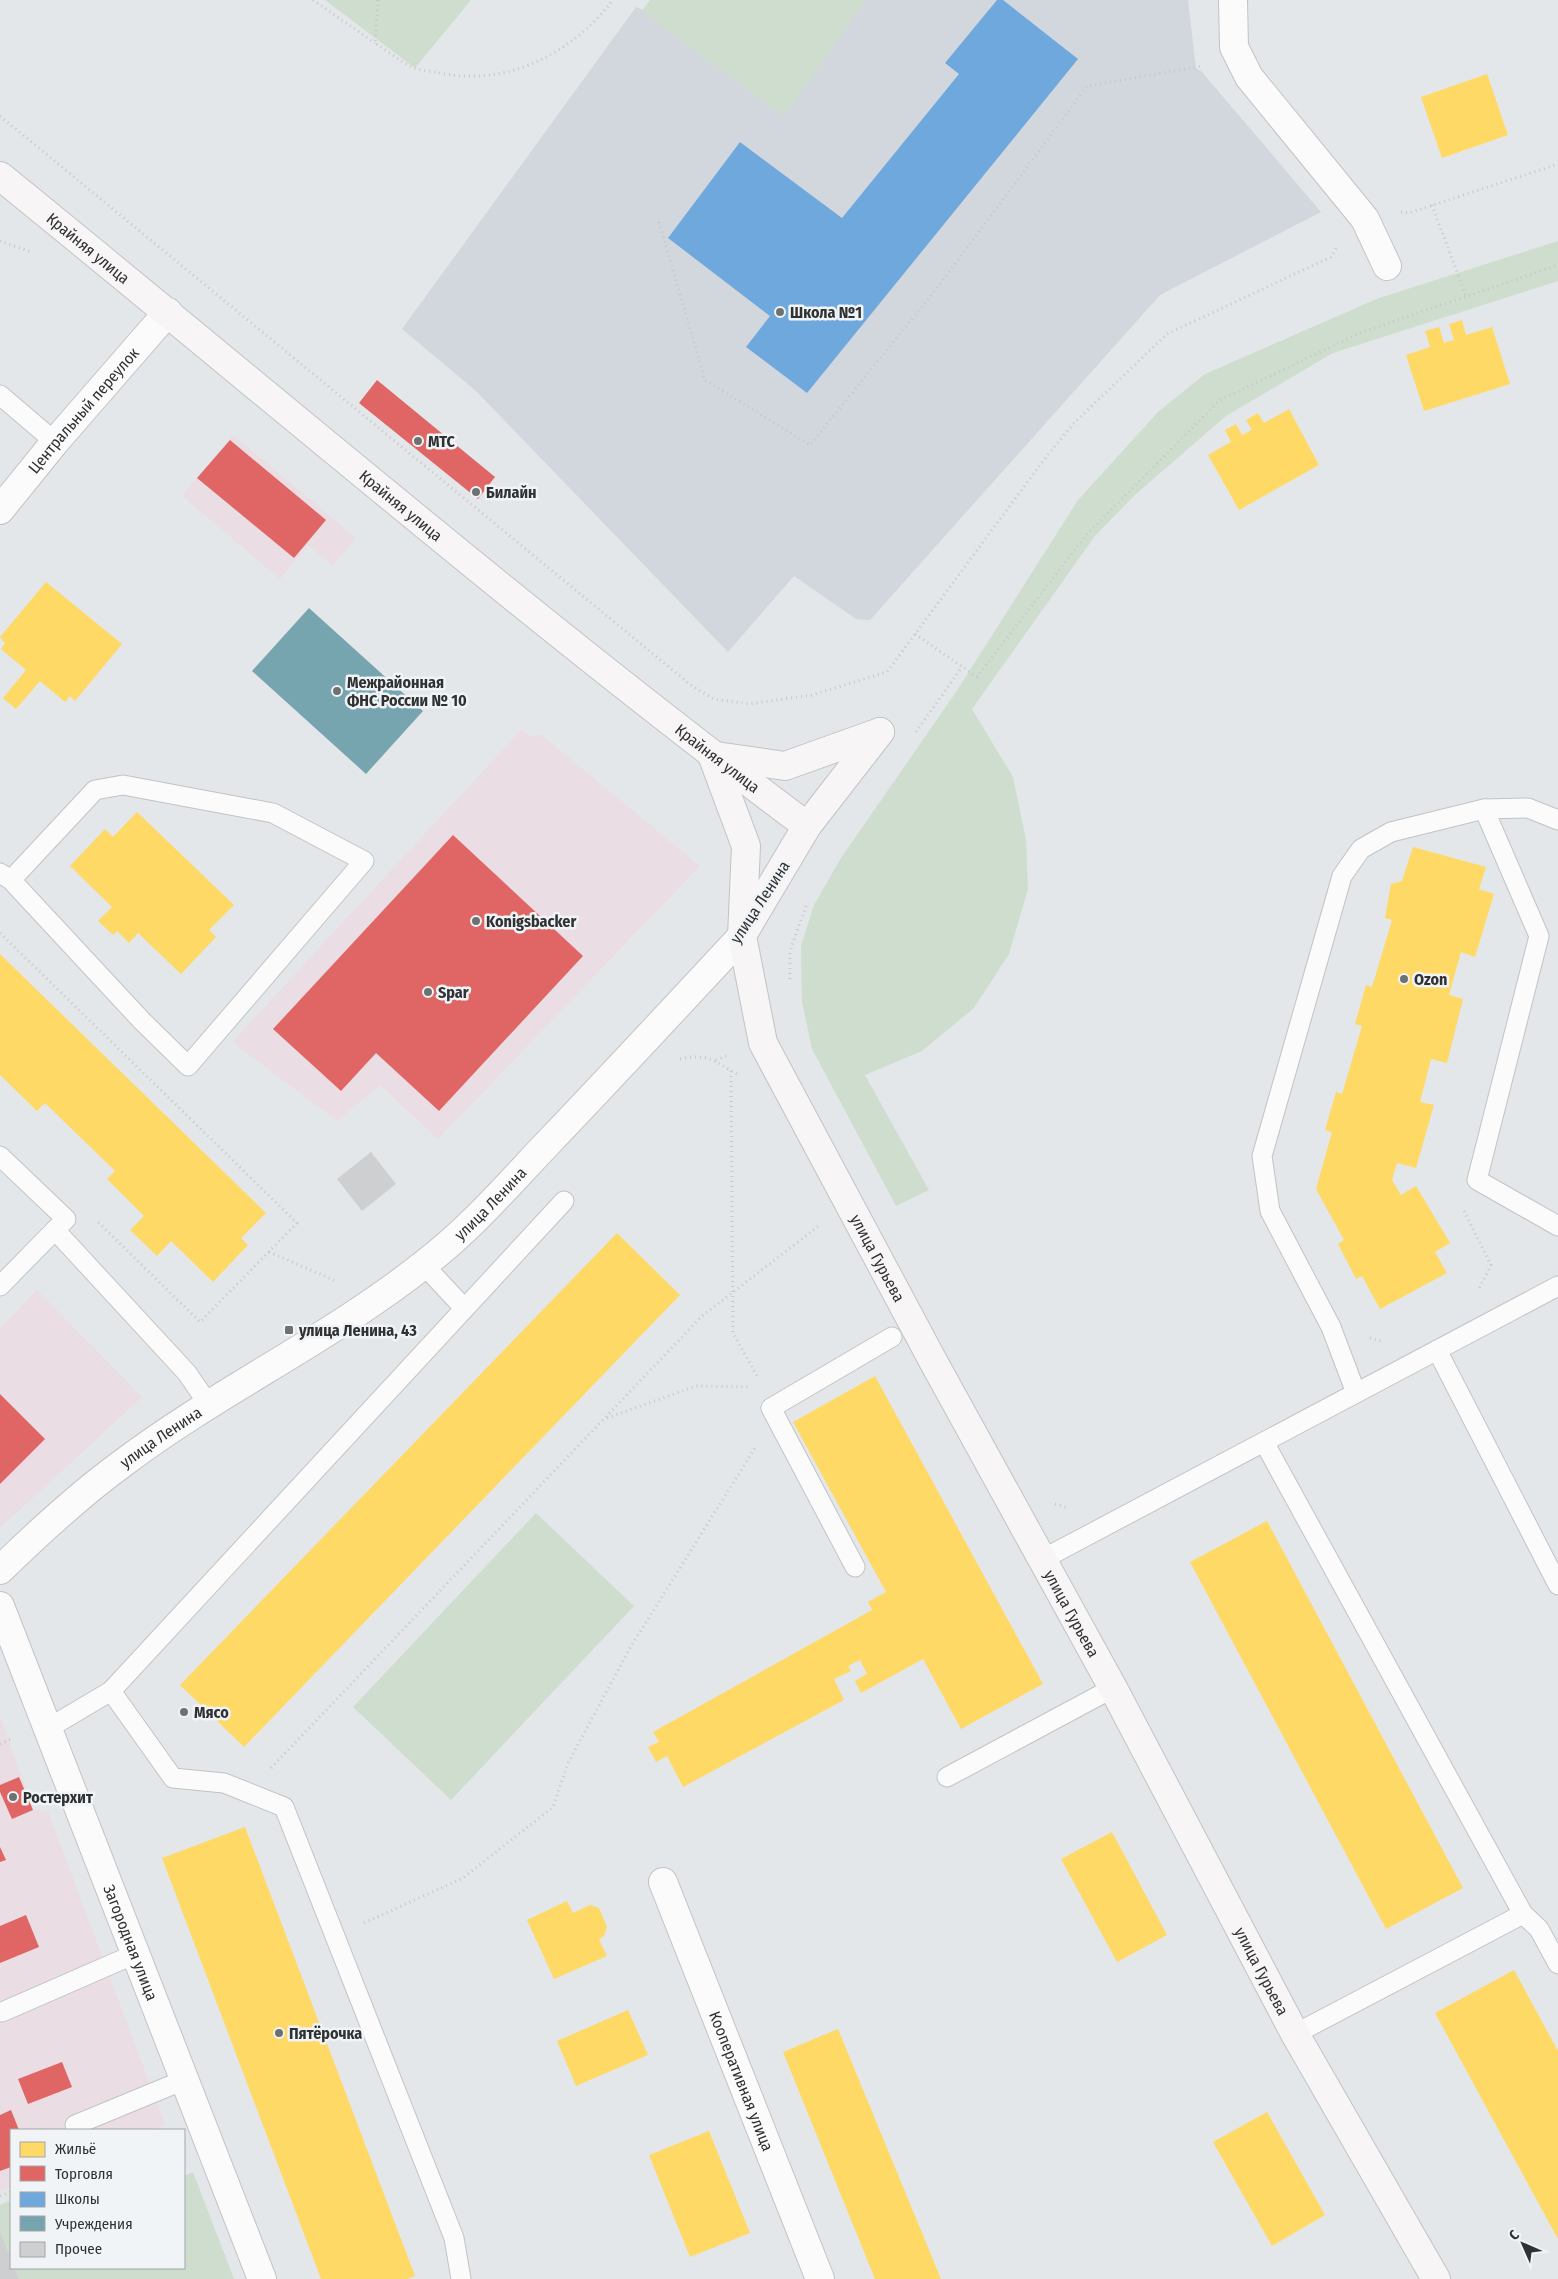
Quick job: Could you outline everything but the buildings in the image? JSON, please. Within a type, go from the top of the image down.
[{"type":"main road","name":"Крайняя улица","points":[[0,176],[168,312],[235,370],[712,755],[807,826]]},
{"type":"main road","name":"улица Ленина","points":[[712,755],[785,766],[880,732],[807,826],[742,936]]},
{"type":"main road","name":"улица Гурьева","points":[[712,755],[746,846],[742,936],[763,1043],[933,1361],[1113,1688],[1295,2034],[1436,2279]]},
{"type":"street","points":[[1233,0],[1234,47],[1249,77],[1365,219],[1387,266]]},
{"type":"street","name":"Центральный переулок","points":[[0,510],[54,442],[168,312]]},
{"type":"street","name":"улица Ленина","points":[[0,1570],[58,1515],[123,1462],[209,1405],[324,1334],[424,1264],[456,1239],[742,936]]},
{"type":"street","name":"Загородная улица","points":[[0,1606],[262,2279]]},
{"type":"street","name":"Кооперативная улица","points":[[663,1882],[820,2279]]},
{"type":"lane","points":[[0,396],[54,442]]},
{"type":"lane","points":[[123,785],[274,813],[364,861],[188,1066],[142,1021],[5,877],[95,790],[123,785]]},
{"type":"lane","points":[[1356,1393],[1331,1327],[1270,1212],[1262,1156],[1342,876],[1361,849],[1391,832],[1484,810],[1528,808],[1558,820]]},
{"type":"lane","points":[[1484,810],[1539,936],[1478,1180],[1558,1226]]},
{"type":"lane","points":[[0,1156],[66,1219],[0,1286]]},
{"type":"lane","points":[[47,1729],[111,1691],[564,1200]]},
{"type":"lane","points":[[55,1230],[188,1373],[209,1405]]},
{"type":"lane","points":[[424,1264],[464,1308]]},
{"type":"lane","points":[[1043,1559],[1558,1286]]},
{"type":"lane","points":[[855,1567],[773,1412],[892,1337]]},
{"type":"lane","points":[[1437,1350],[1558,1585]]},
{"type":"lane","points":[[1264,1442],[1523,1914],[1539,1929],[1558,1964]]},
{"type":"lane","points":[[947,1777],[1113,1688]]},
{"type":"lane","points":[[111,1691],[173,1778],[224,1783],[284,1806],[454,2238],[461,2279]]},
{"type":"lane","points":[[1295,2034],[1523,1914]]},
{"type":"lane","points":[[2,2012],[135,1954]]},
{"type":"lane","points":[[75,2126],[184,2080]]},
{"type":"path","points":[[313,0],[415,68],[452,76],[481,78],[520,69],[565,48],[598,19],[613,0]]},
{"type":"path","points":[[376,43],[378,0]]},
{"type":"path","points":[[659,222],[705,380],[810,445],[941,283],[1087,86],[1196,68],[1213,62],[1234,47]]},
{"type":"path","points":[[0,116],[692,686],[714,699],[749,704],[812,695],[887,672],[1074,423],[1167,334],[1331,257],[1340,241]]},
{"type":"path","points":[[1400,212],[1409,213],[1558,164]]},
{"type":"path","points":[[1432,205],[1466,296]]},
{"type":"path","points":[[0,241],[34,252]]},
{"type":"path","points":[[916,634],[977,677],[1087,534],[1220,400],[1362,332],[1558,265]]},
{"type":"path","points":[[912,737],[962,667]]},
{"type":"path","points":[[790,987],[790,952],[802,913],[809,898]]},
{"type":"path","points":[[0,933],[297,1223],[200,1322],[93,1217]]},
{"type":"path","points":[[335,1936],[463,1878],[553,1807],[568,1763],[630,1648],[773,1412],[763,1387],[733,1333],[731,1071]]},
{"type":"path","points":[[1461,1205],[1491,1265],[1474,1300]]},
{"type":"path","points":[[248,1792],[702,1316],[823,1223]]},
{"type":"path","points":[[268,1252],[345,1284]]},
{"type":"path","points":[[1364,1336],[1392,1344]]},
{"type":"path","points":[[606,1418],[696,1386],[763,1387]]},
{"type":"path","points":[[0,1744],[13,1738]]},
{"type":"shaded area","name":"Школа №1","points":[[650,0],[1188,0],[1196,68],[1202,72],[1321,212],[1160,295],[870,620],[856,619],[794,576],[728,652],[476,391],[402,329],[636,7],[643,10]]},
{"type":"shaded area","points":[[233,435],[356,538],[333,566],[308,545],[280,579],[182,496]]},
{"type":"shaded area","points":[[522,729],[531,737],[540,734],[700,866],[438,1139],[380,1085],[337,1121],[232,1042]]},
{"type":"shaded area","points":[[37,1290],[142,1397],[0,1528],[0,1328]]},
{"type":"shaded area","points":[[0,1716],[33,1810],[48,1811],[165,2125],[155,2129],[10,2129],[10,2187],[0,2191]]},
{"type":"green space","points":[[325,0],[471,0],[415,68]]},
{"type":"green space","points":[[650,0],[866,0],[784,116],[648,16],[643,10]]},
{"type":"green space","points":[[1558,241],[1558,281],[1333,353],[1226,416],[1136,494],[1095,536],[972,709],[1013,777],[1026,840],[1028,889],[1009,954],[974,1008],[922,1051],[865,1075],[929,1190],[896,1206],[812,1049],[802,1002],[801,946],[814,905],[841,858],[956,692],[1078,500],[1158,412],[1205,374],[1379,298]]},
{"type":"green space","points":[[536,1513],[634,1606],[451,1800],[353,1707]]},
{"type":"green space","points":[[193,2172],[234,2279],[19,2279],[15,2269],[185,2269],[185,2176]]},
{"type":"green space","points":[[10,2200],[10,2256],[0,2231],[0,2205]]},
{"type":"place","name":"Школа №1","points":[[780,312]]},
{"type":"place","name":"МТС","points":[[418,441]]},
{"type":"place","name":"Билайн","points":[[476,492]]},
{"type":"place","name":"Межрайонная ФНС России № 10","points":[[337,691]]},
{"type":"place","name":"Konigsbacker","points":[[476,921]]},
{"type":"place","name":"Ozon","points":[[1404,979]]},
{"type":"place","name":"Spar","points":[[428,992]]},
{"type":"place","name":"улица Ленина, 43","points":[[289,1330]]},
{"type":"place","name":"Мясо","points":[[184,1712]]},
{"type":"place","name":"Ростерхит","points":[[13,1797]]},
{"type":"place","name":"Пятёрочка","points":[[279,2033]]}]
